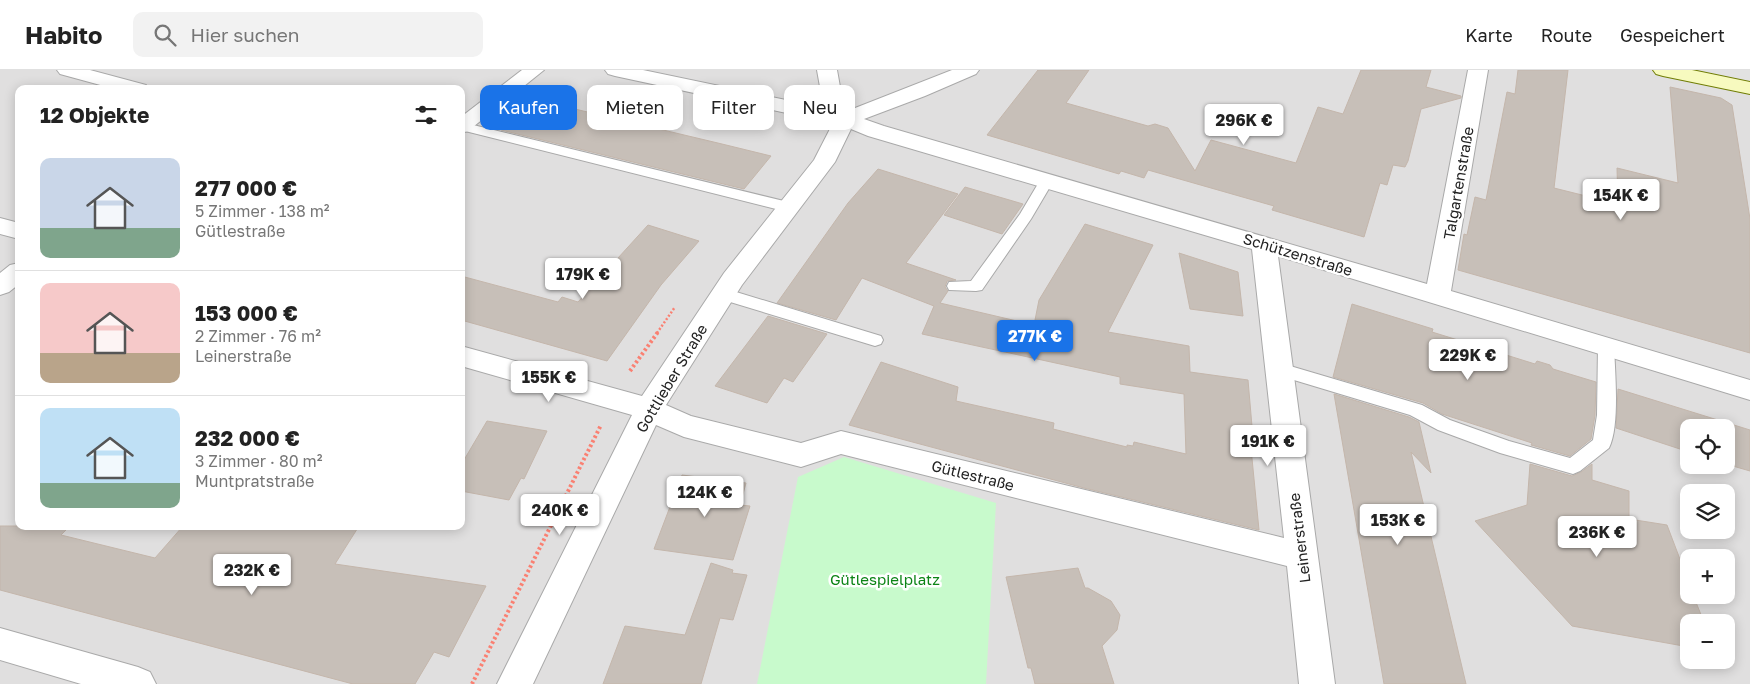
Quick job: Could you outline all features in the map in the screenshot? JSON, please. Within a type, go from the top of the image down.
[{"type":"main road","points":[[1663,70],[1750,88]]},
{"type":"street","points":[[67,70],[124,85]]},
{"type":"street","points":[[465,125],[534,70]]},
{"type":"street","name":"Schützenstraße","points":[[615,70],[784,106]]},
{"type":"street","points":[[827,70],[830,85]]},
{"type":"street","points":[[855,115],[918,92],[969,70]]},
{"type":"street","name":"Talgartenstraße","points":[[1438,296],[1478,70]]},
{"type":"street","name":"Schützenstraße","points":[[855,123],[876,131],[1264,244],[1750,390]]},
{"type":"street","name":"Gottlieber Straße","points":[[515,684],[649,409],[723,294],[824,162],[840,130]]},
{"type":"street","points":[[0,226],[15,230]]},
{"type":"street","name":"Leinerstraße","points":[[1264,244],[1317,684]]},
{"type":"street","points":[[0,286],[15,274]]},
{"type":"street","name":"Gütlestraße","points":[[465,357],[649,409],[684,426],[801,455],[841,442],[1301,556]]},
{"type":"street","points":[[0,644],[138,684]]},
{"type":"lane","points":[[465,128],[788,207]]},
{"type":"lane","points":[[955,286],[976,286],[1026,216],[1047,180]]},
{"type":"lane","points":[[723,294],[875,340]]},
{"type":"lane","points":[[1280,369],[1416,410],[1444,425],[1507,448],[1573,466],[1602,443],[1606,415],[1606,346]]},
{"type":"path","points":[[472,684],[614,399]]},
{"type":"shaded area","points":[[0,70],[1750,70],[1750,684],[0,684]]},
{"type":"shaded area","points":[[1690,70],[1750,70],[1750,82]]},
{"type":"green space","name":"Gütlespielplatz","points":[[844,457],[996,503],[986,684],[757,684],[798,477]]},
{"type":"building","points":[[1038,70],[1089,70],[1066,103],[1148,126],[1155,124],[1168,128],[1195,171],[1211,140],[1296,163],[1318,107],[1343,114],[1361,70],[1431,70],[1426,87],[1461,96],[1461,98],[1421,109],[1408,161],[1405,167],[1393,165],[1387,185],[1380,183],[1364,237],[1272,210],[1274,206],[1148,170],[1144,178],[1121,171],[1119,174],[987,135]]},
{"type":"building","points":[[1518,70],[1568,70],[1554,188],[1618,204],[1617,168],[1678,183],[1670,87],[1721,98],[1732,105],[1750,219],[1750,353],[1458,270],[1464,234],[1467,235],[1475,197],[1486,200],[1507,92],[1515,94]]},
{"type":"building","points":[[577,110],[587,112],[587,130],[662,130],[771,156],[744,189],[501,130],[577,130]]},
{"type":"building","points":[[878,169],[958,194],[906,263],[956,280],[947,281],[945,287],[948,291],[940,303],[1034,325],[1039,300],[1085,224],[1153,245],[1108,332],[1189,346],[1190,372],[1248,380],[1253,438],[1250,438],[1259,530],[1084,488],[849,425],[881,362],[958,387],[956,401],[1054,423],[1053,429],[1127,447],[1127,445],[1133,446],[1134,442],[1186,454],[1184,394],[1120,384],[1120,377],[922,334],[934,306],[862,278],[836,320],[777,303],[848,203]]},
{"type":"building","points":[[965,187],[1023,204],[1002,234],[944,215]]},
{"type":"building","points":[[648,225],[699,241],[661,285],[607,361],[465,321],[465,277],[558,302],[562,297],[578,302]]},
{"type":"building","points":[[1179,253],[1238,272],[1243,316],[1190,309]]},
{"type":"building","points":[[1352,304],[1433,329],[1432,332],[1535,364],[1537,361],[1550,365],[1553,369],[1596,382],[1595,415],[1591,439],[1570,456],[1531,445],[1532,443],[1442,414],[1423,403],[1333,377]]},
{"type":"building","points":[[768,316],[827,334],[793,382],[784,378],[767,403],[715,386]]},
{"type":"building","points":[[1618,389],[1715,419],[1680,419],[1680,449],[1616,428]]},
{"type":"building","points":[[1334,394],[1409,417],[1419,422],[1431,473],[1411,452],[1466,684],[1384,684]]},
{"type":"building","points":[[487,421],[547,431],[524,479],[521,478],[509,500],[465,492],[465,458]]},
{"type":"building","points":[[1735,425],[1750,430],[1750,471],[1735,467]]},
{"type":"building","points":[[1530,464],[1572,476],[1592,464],[1592,480],[1629,491],[1629,519],[1667,525],[1680,559],[1680,604],[1697,604],[1701,614],[1680,614],[1680,645],[1572,626],[1475,521],[1527,505]]},
{"type":"building","points":[[682,475],[746,483],[740,505],[750,506],[733,560],[654,549]]},
{"type":"building","points":[[0,526],[15,526],[15,530],[66,530],[61,535],[155,558],[180,530],[356,530],[335,564],[486,586],[449,657],[434,652],[415,684],[353,684],[0,590]]},
{"type":"building","points":[[711,563],[733,570],[732,573],[747,575],[733,620],[720,618],[701,684],[603,684],[625,626],[685,635]]},
{"type":"building","points":[[1078,568],[1085,588],[1111,601],[1120,615],[1117,630],[1102,646],[1114,684],[1035,684],[1031,668],[1028,668],[1006,577]]}]
